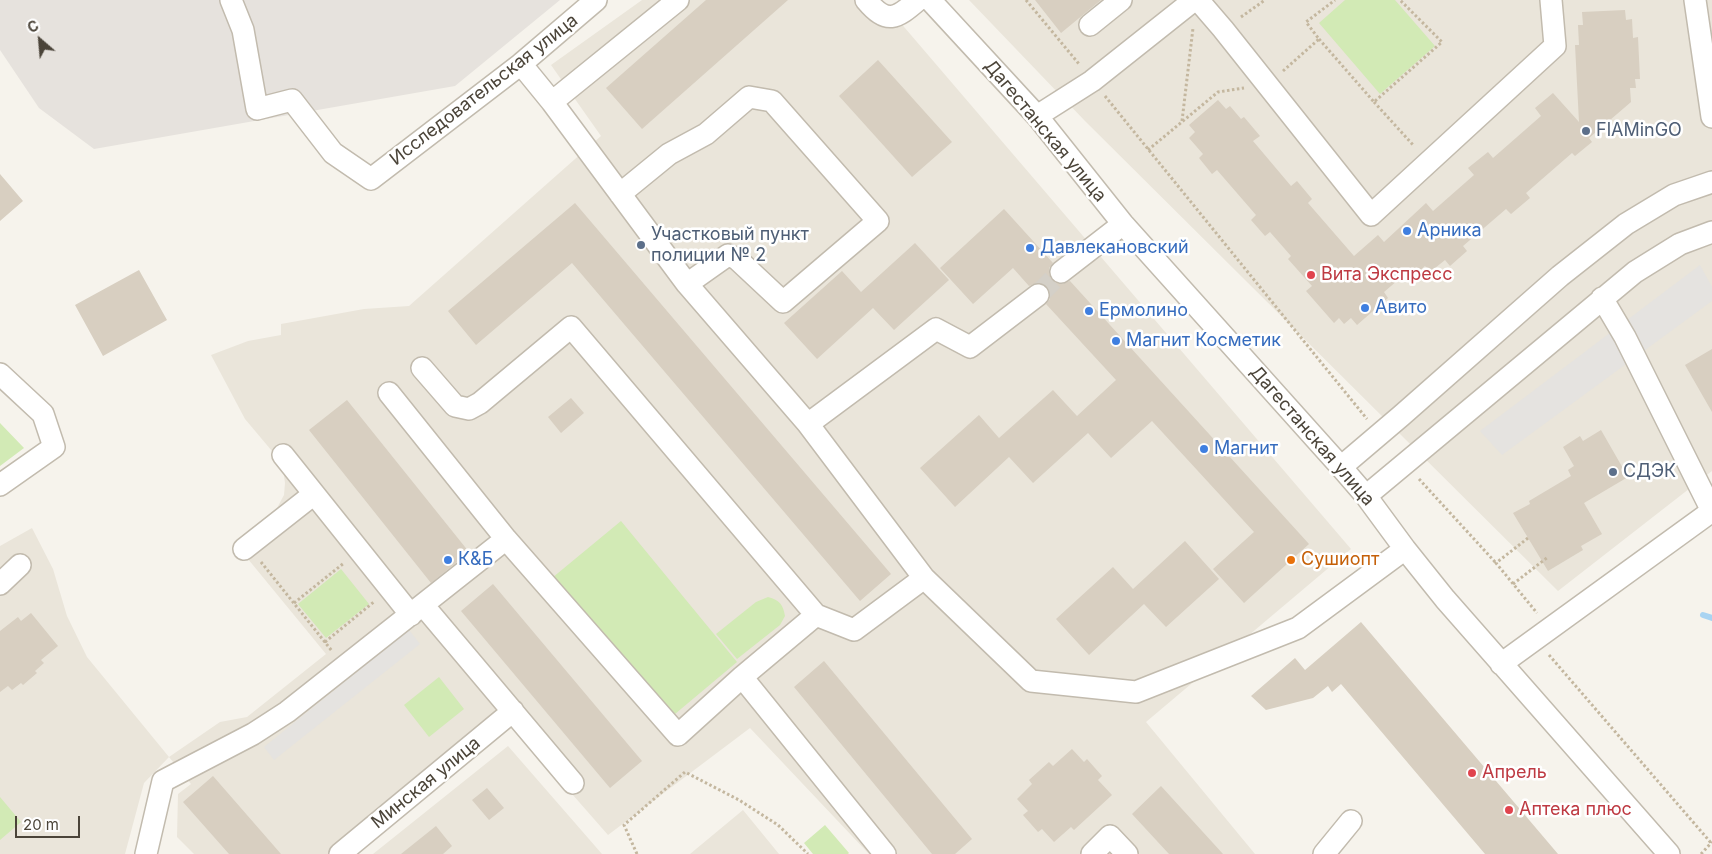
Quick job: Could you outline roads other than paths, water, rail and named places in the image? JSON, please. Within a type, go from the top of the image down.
[{"type":"street","name":"Исследовательская улица","points":[[231,0],[243,30],[256,109],[292,100],[332,153],[371,179],[521,64],[596,0]]},
{"type":"street","points":[[552,102],[678,0]]},
{"type":"street","points":[[866,0],[876,12],[889,17],[905,12],[918,0]]},
{"type":"street","name":"Дагестанская улица","points":[[930,0],[1037,116],[1123,224],[1342,467],[1366,496],[1405,550],[1501,664],[1669,854]]},
{"type":"street","points":[[1090,25],[1121,0]]},
{"type":"street","points":[[1037,116],[1092,80],[1195,6],[1223,29],[1371,215],[1555,46],[1552,0]]},
{"type":"street","points":[[1695,0],[1712,117]]},
{"type":"street","points":[[521,64],[552,102],[687,284],[808,424],[924,578],[1031,681],[1136,692],[1298,628],[1405,550]]},
{"type":"street","points":[[620,194],[669,154],[706,134],[749,97],[772,101],[878,220],[783,302],[738,259],[728,255],[687,284]]},
{"type":"street","points":[[1342,467],[1560,276],[1626,224],[1674,195],[1712,182]]},
{"type":"street","points":[[1061,272],[1123,224]]},
{"type":"street","points":[[1366,496],[1635,272],[1680,244],[1712,232]]},
{"type":"street","points":[[808,424],[936,328],[970,347],[1038,295]]},
{"type":"street","points":[[1501,664],[1712,511],[1625,336],[1602,298]]},
{"type":"street","points":[[422,368],[456,406],[469,409],[480,403],[571,327],[816,615],[854,630],[924,578]]},
{"type":"street","points":[[0,374],[43,414],[54,447],[0,485]]},
{"type":"street","points":[[389,393],[506,539],[678,735],[742,677],[816,615]]},
{"type":"street","points":[[283,455],[390,589],[417,610],[513,711],[573,783]]},
{"type":"street","points":[[246,548],[314,494]]},
{"type":"street","points":[[146,854],[163,781],[278,719],[506,539]]},
{"type":"street","points":[[0,584],[20,565]]},
{"type":"street","points":[[742,677],[885,854]]},
{"type":"street","name":"Минская улица","points":[[340,854],[513,711]]},
{"type":"street","points":[[1324,854],[1351,821]]},
{"type":"street","points":[[1092,854],[1110,836],[1127,854]]},
{"type":"waterway","points":[[1703,615],[1712,618]]},
{"type":"tunnel","points":[[1038,295],[1061,272]]},
{"type":"place","name":"FlAMinGO","points":[[1586,131]]},
{"type":"place","name":"Арника","points":[[1407,231]]},
{"type":"place","name":"Участковый пункт полиции № 2","points":[[641,245]]},
{"type":"place","name":"Давлекановский","points":[[1030,248]]},
{"type":"place","name":"Вита Экспресс","points":[[1311,275]]},
{"type":"place","name":"Авито","points":[[1365,308]]},
{"type":"place","name":"Ермолино","points":[[1089,311]]},
{"type":"place","name":"Магнит Косметик","points":[[1116,341]]},
{"type":"place","name":"Магнит","points":[[1204,449]]},
{"type":"place","name":"СДЭК","points":[[1613,472]]},
{"type":"place","name":"К&Б","points":[[448,560]]},
{"type":"place","name":"Сушиопт","points":[[1291,560]]},
{"type":"place","name":"Апрель","points":[[1472,773]]},
{"type":"place","name":"Аптека плюс","points":[[1509,810]]}]
